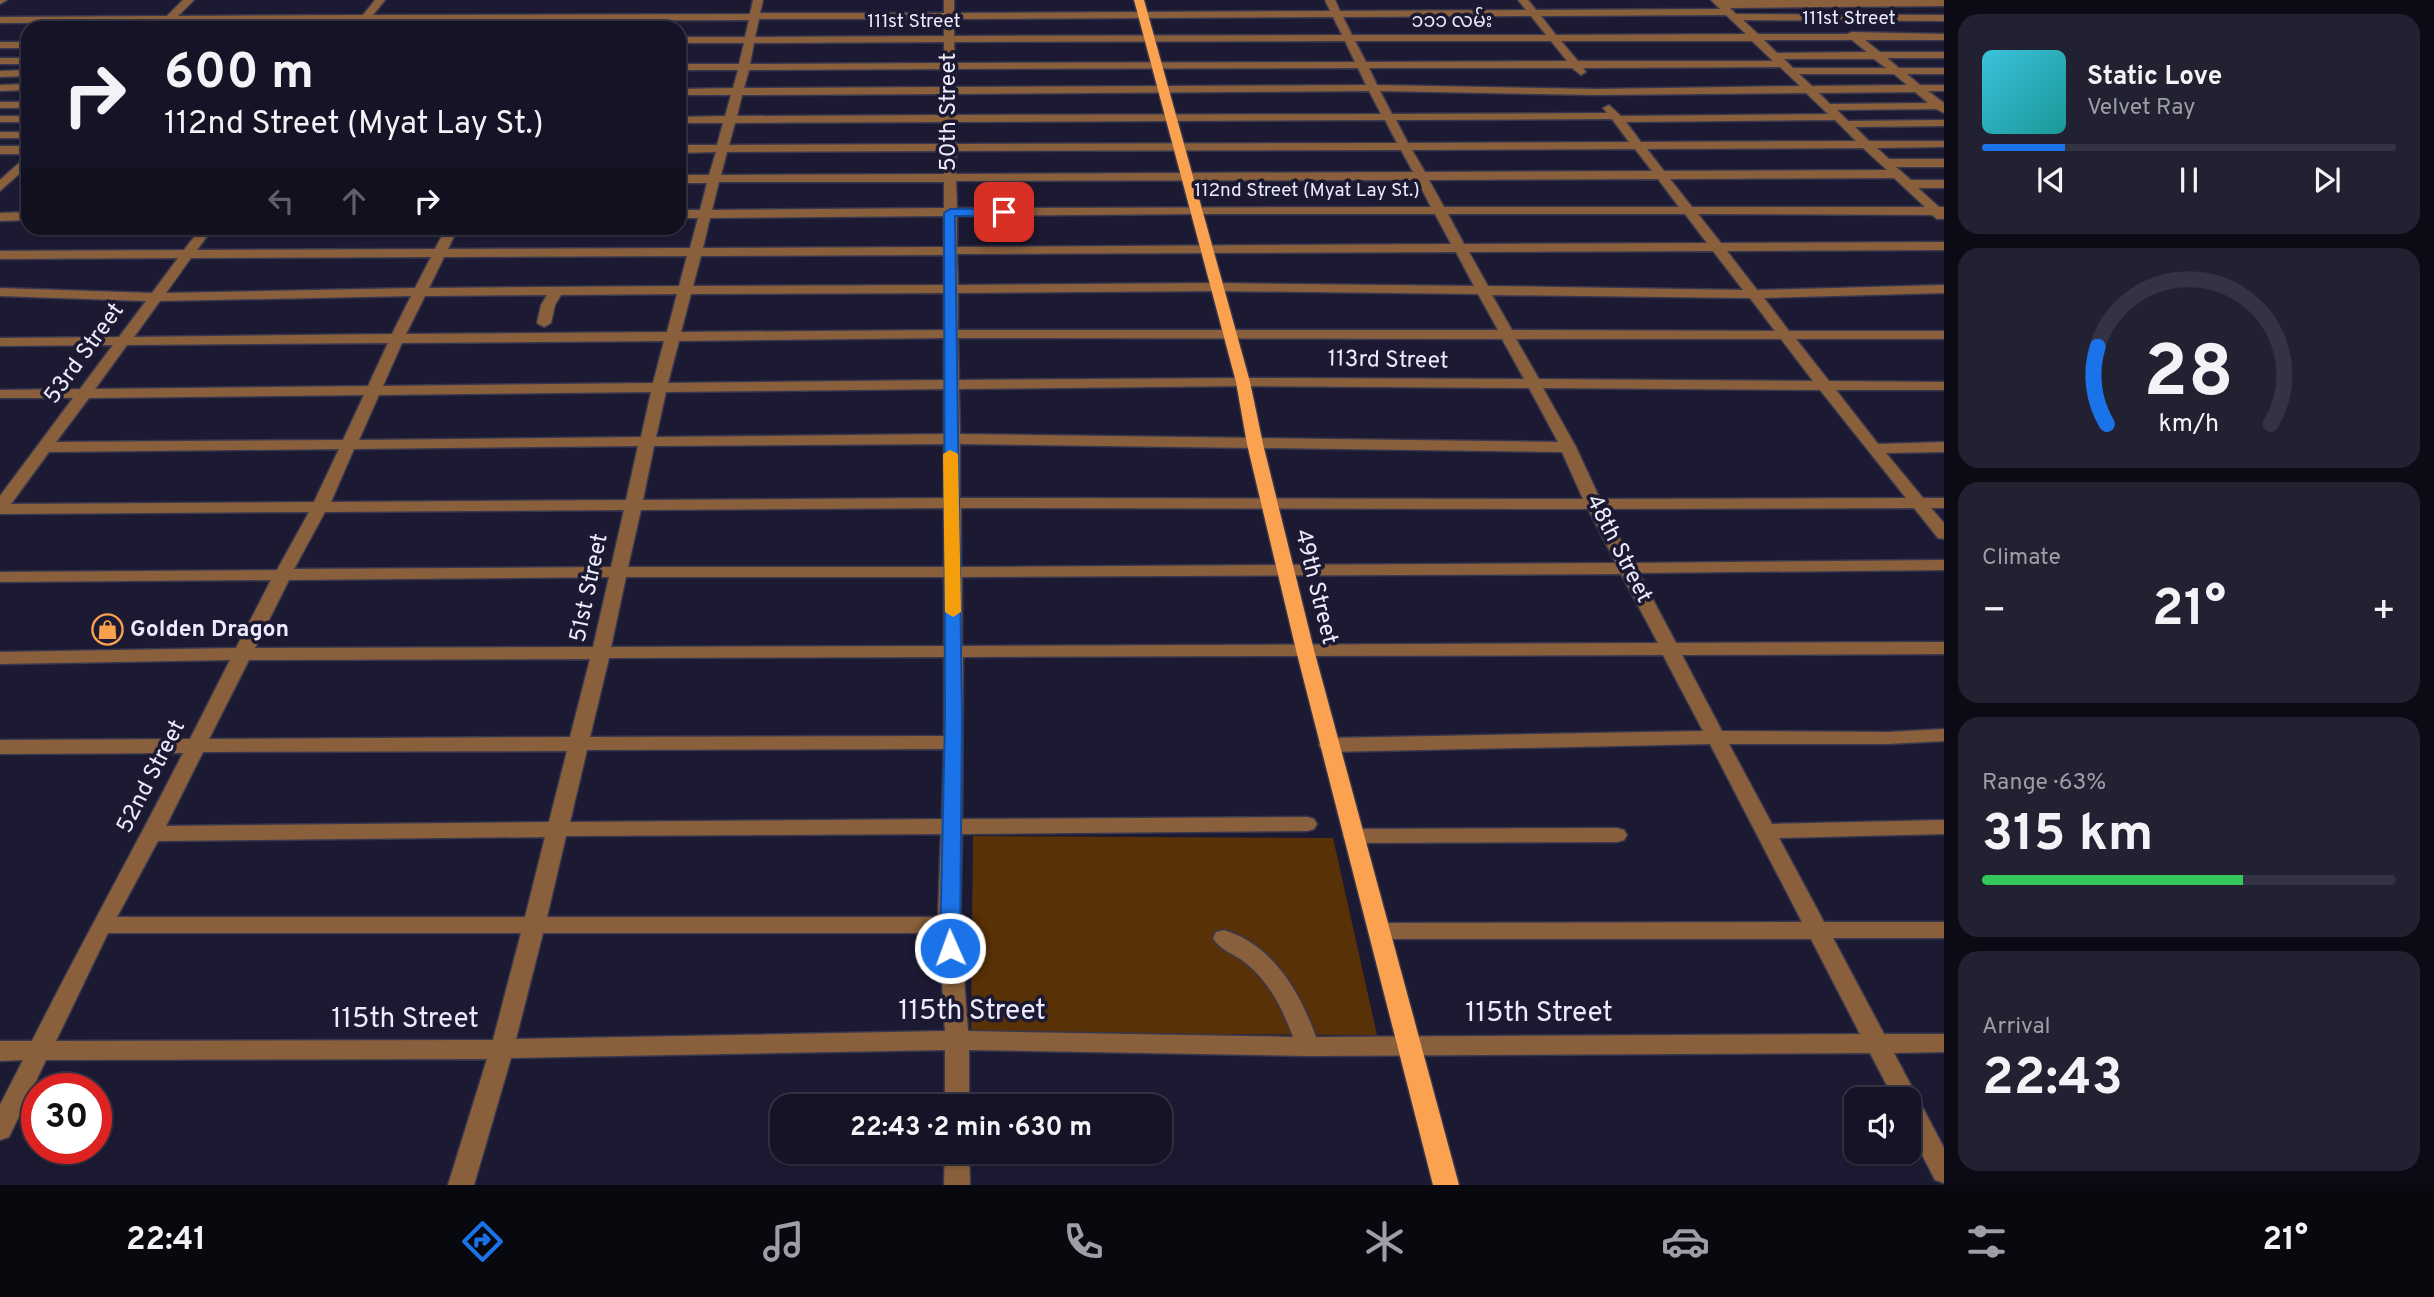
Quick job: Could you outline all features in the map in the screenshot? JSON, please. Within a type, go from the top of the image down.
[{"type":"main road","name":"49th Street","points":[[1139,0],[1243,382],[1255,444],[1329,745],[1446,1185]]},
{"type":"street","points":[[169,21],[189,0]]},
{"type":"street","points":[[364,21],[380,0]]},
{"type":"street","name":"48th Street","points":[[1330,0],[1373,88],[1568,447],[1594,505],[1715,737],[1768,831],[1900,1087]]},
{"type":"street","points":[[1523,0],[1720,248],[1752,294],[1874,449],[1944,534]]},
{"type":"street","points":[[402,21],[756,8],[949,8],[1143,16],[1535,14],[1725,9],[1815,2],[1944,3]]},
{"type":"street","points":[[1815,2],[1942,107]]},
{"type":"street","points":[[1908,2],[1944,30]]},
{"type":"street","name":"51st Street","points":[[461,1185],[502,1049],[534,924],[601,653],[659,388],[744,66],[756,8]]},
{"type":"street","name":"50th Street","points":[[949,8],[949,334],[954,651],[949,925],[957,1040],[957,1094]]},
{"type":"street","points":[[1725,9],[1833,18],[1944,18]]},
{"type":"street","points":[[1725,9],[1885,163],[1941,213]]},
{"type":"street","points":[[559,21],[563,13]]},
{"type":"street","points":[[0,20],[172,18],[286,21]]},
{"type":"street","name":"111st Street","points":[[1754,37],[1944,37]]},
{"type":"street","name":"၁၁၁ လမ်း","points":[[1150,39],[1754,37]]},
{"type":"street","name":"111st Street","points":[[686,40],[1150,39]]},
{"type":"street","points":[[0,46],[21,45]]},
{"type":"street","points":[[1782,64],[1876,54],[1944,55]]},
{"type":"street","points":[[0,61],[21,61]]},
{"type":"street","points":[[686,67],[1782,64],[1944,71]]},
{"type":"street","points":[[0,74],[21,74]]},
{"type":"street","points":[[0,88],[21,87]]},
{"type":"street","points":[[686,92],[1373,88],[1596,92],[1944,88]]},
{"type":"street","points":[[0,105],[21,105]]},
{"type":"street","points":[[1827,107],[1942,107]]},
{"type":"street","points":[[686,120],[1389,117],[1944,123]]},
{"type":"street","points":[[0,119],[21,119]]},
{"type":"street","points":[[0,135],[21,135]]},
{"type":"street","points":[[686,149],[1944,144]]},
{"type":"street","points":[[0,150],[21,150]]},
{"type":"street","points":[[0,166],[21,163]]},
{"type":"street","points":[[1885,163],[1944,163]]},
{"type":"street","points":[[4,180],[21,165]]},
{"type":"street","points":[[686,179],[1897,174]]},
{"type":"street","points":[[1908,184],[1944,184]]},
{"type":"street","name":"112nd Street (Myat Lay St.)","points":[[686,214],[1195,210],[1941,213]]},
{"type":"street","points":[[0,216],[21,216]]},
{"type":"street","name":"53rd Street","points":[[0,508],[202,235]]},
{"type":"street","points":[[397,338],[448,235]]},
{"type":"street","points":[[0,255],[1944,246]]},
{"type":"street","points":[[0,292],[155,297],[420,292],[1216,287],[1752,294],[1944,289]]},
{"type":"street","points":[[544,323],[547,309],[556,292]]},
{"type":"street","points":[[0,342],[949,334],[1944,335]]},
{"type":"street","name":"52nd Street","points":[[0,1130],[282,576],[321,505],[397,338]]},
{"type":"street","name":"113rd Street","points":[[0,394],[1243,382],[1944,386]]},
{"type":"street","points":[[45,447],[348,447],[950,439],[1568,447]]},
{"type":"street","points":[[1874,449],[1944,446]]},
{"type":"street","points":[[0,508],[951,503],[1944,503]]},
{"type":"street","points":[[0,577],[618,572],[1286,572],[1944,565]]},
{"type":"street","points":[[0,658],[243,654],[1944,648]]},
{"type":"street","points":[[1329,745],[1944,735]]},
{"type":"street","points":[[0,747],[954,742]]},
{"type":"street","points":[[152,834],[558,828],[1307,824]]},
{"type":"street","points":[[1768,831],[1944,827]]},
{"type":"street","points":[[1353,836],[1617,835]]},
{"type":"street","points":[[103,925],[949,925]]},
{"type":"street","points":[[1379,932],[1944,929]]},
{"type":"street","points":[[1224,938],[1243,946],[1271,971],[1296,1012],[1308,1046]]},
{"type":"street","name":"115th Street","points":[[0,1051],[502,1049],[957,1040],[1308,1046],[1877,1041],[1944,1043]]},
{"type":"street","points":[[1921,1128],[1944,1172]]},
{"type":"street","points":[[957,1164],[957,1185]]},
{"type":"shaded area","points":[[973,836],[1333,838],[1377,1035],[971,1033]]},
{"type":"slow traffic","points":[[950,454],[953,612]]},
{"type":"place","name":"Golden Dragon","points":[[107,630]]},
{"type":"route","points":[[950,948],[954,742],[950,213],[1004,212]]}]
